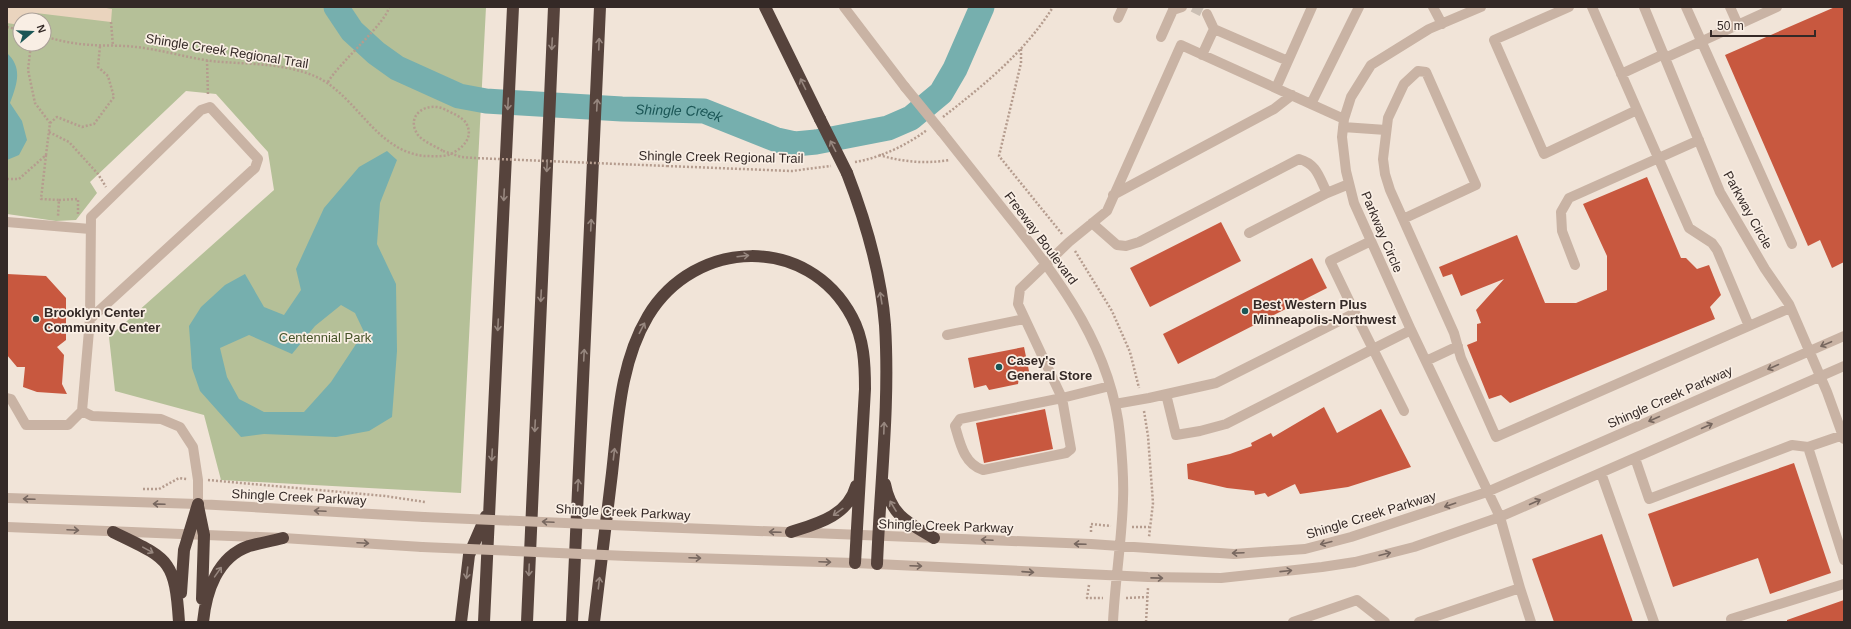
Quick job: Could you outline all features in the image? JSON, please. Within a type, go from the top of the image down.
[{"type":"highway","points":[[484,622],[513,7]]},
{"type":"highway","points":[[527,622],[554,7]]},
{"type":"highway","points":[[572,622],[598,82],[600,7]]},
{"type":"highway","points":[[765,7],[820,119],[849,168],[871,247],[884,317],[886,380],[877,564]]},
{"type":"highway","points":[[594,622],[621,392],[628,365],[640,331],[656,304],[665,293],[688,275],[719,261],[762,255],[777,258],[804,269],[827,284],[837,295],[846,306],[858,331],[865,365],[855,563]]},
{"type":"highway","points":[[791,532],[818,523],[838,512],[845,506],[850,501],[855,491],[861,466]]},
{"type":"highway","points":[[882,467],[887,494],[894,510],[908,523],[934,538]]},
{"type":"highway","points":[[179,622],[184,550],[198,504]]},
{"type":"highway","points":[[198,504],[204,535],[202,622]]},
{"type":"highway","points":[[461,622],[469,555],[489,510]]},
{"type":"highway","points":[[113,532],[151,551],[168,566],[176,583],[179,622]]},
{"type":"highway","points":[[202,622],[205,602],[213,580],[228,560],[248,547],[282,538]]},
{"type":"street","name":"Freeway Boulevard","points":[[844,7],[905,87],[1047,264],[1071,300],[1093,339],[1110,386],[1115,404],[1120,434],[1123,499],[1118,576],[1113,622]]},
{"type":"street","points":[[1118,18],[1123,7]]},
{"type":"street","points":[[1276,88],[1312,7]]},
{"type":"street","points":[[1311,104],[1359,7]]},
{"type":"street","points":[[1433,7],[1442,24]]},
{"type":"street","name":"Parkway Circle","points":[[1481,7],[1428,29],[1371,65],[1351,97],[1343,123],[1342,137],[1349,184],[1354,203],[1411,330],[1500,518],[1531,622]]},
{"type":"street","points":[[1569,7],[1494,40],[1544,154],[1637,110]]},
{"type":"street","points":[[1592,7],[1689,228],[1712,244],[1717,250],[1749,326]]},
{"type":"street","name":"Parkway Circle","points":[[1644,7],[1720,192],[1790,308],[1820,377],[1843,437]]},
{"type":"street","points":[[1686,7],[1792,244]]},
{"type":"street","points":[[1730,7],[1738,25]]},
{"type":"street","points":[[1621,74],[1701,42],[1777,7]]},
{"type":"street","points":[[1161,37],[1173,8]]},
{"type":"street","points":[[1207,14],[1214,29],[1288,60]]},
{"type":"street","points":[[1202,55],[1214,29]]},
{"type":"street","points":[[1110,386],[1062,398],[960,419],[955,426],[961,449],[976,467],[983,470],[1066,453],[1071,449],[1062,398],[1018,304],[1020,289],[1069,242],[1107,211],[1181,45],[1311,104],[1343,123],[1386,130]]},
{"type":"street","points":[[1403,219],[1476,185],[1426,72],[1418,71],[1404,84],[1388,118],[1383,159],[1385,174],[1403,219],[1454,333],[1461,358],[1496,437],[1790,308]]},
{"type":"street","points":[[1113,196],[1274,109],[1292,95]]},
{"type":"street","points":[[7,398],[11,399],[26,426],[68,425],[82,411],[90,319],[91,217],[201,110],[210,107],[258,159],[255,168],[90,319]]},
{"type":"street","points":[[1574,265],[1562,231],[1561,212],[1569,198],[1699,140]]},
{"type":"street","points":[[1092,222],[1116,245],[1126,246],[1139,242],[1299,159],[1308,161],[1315,169],[1327,193]]},
{"type":"street","points":[[1249,233],[1327,193],[1349,184]]},
{"type":"street","points":[[7,222],[90,229]]},
{"type":"street","points":[[1370,241],[1330,261],[1404,411]]},
{"type":"street","points":[[1115,404],[1216,383],[1355,313]]},
{"type":"street","points":[[947,335],[1024,319]]},
{"type":"street","points":[[1166,394],[1176,435],[1200,431],[1226,424],[1243,417],[1411,330]]},
{"type":"street","name":"Shingle Creek Parkway","points":[[7,498],[198,504],[657,527],[1091,544],[1234,554],[1304,549],[1351,537],[1487,492],[1844,336]]},
{"type":"street","points":[[1426,361],[1458,346]]},
{"type":"street","points":[[7,527],[282,538],[656,557],[855,563],[1090,576],[1221,578],[1355,562],[1414,547],[1500,518],[1844,366]]},
{"type":"street","points":[[82,411],[92,416],[161,419],[180,427],[193,446],[198,480],[198,504]]},
{"type":"street","points":[[1635,458],[1649,499],[1792,445],[1808,447],[1843,437]]},
{"type":"street","points":[[1808,447],[1844,560]]},
{"type":"street","points":[[1601,473],[1654,622]]},
{"type":"street","points":[[1730,619],[1844,584]]},
{"type":"street","points":[[1419,622],[1520,588]]},
{"type":"street","points":[[1292,622],[1357,600],[1386,622]]},
{"type":"path","points":[[328,82],[351,53],[383,19],[388,12],[389,7]]},
{"type":"path","points":[[940,119],[982,87],[1021,49],[1053,7]]},
{"type":"path","points":[[111,22],[113,46]]},
{"type":"path","name":"Shingle Creek Regional Trail","points":[[52,38],[77,44],[143,47],[206,60],[284,68],[311,74],[328,82],[339,91],[377,133],[394,145],[418,155],[447,155],[459,150],[464,146],[468,135],[465,122],[437,106],[430,106],[421,110],[415,121],[415,128],[423,140],[443,151],[461,157],[792,171],[837,165]]},
{"type":"path","points":[[50,123],[57,117],[82,127],[94,124],[114,97],[108,76],[98,67],[100,46]]},
{"type":"path","points":[[999,156],[1021,63],[1021,49]]},
{"type":"path","points":[[30,52],[28,70],[36,103],[50,123],[41,199],[78,199],[78,228]]},
{"type":"path","points":[[206,60],[210,107]]},
{"type":"path","points":[[849,168],[916,138],[928,128]]},
{"type":"path","points":[[49,132],[69,142],[98,174],[112,196]]},
{"type":"path","points":[[879,155],[906,162],[941,162]]},
{"type":"path","points":[[7,179],[19,179],[46,156]]},
{"type":"path","points":[[59,200],[58,217],[64,216]]},
{"type":"path","points":[[71,216],[78,216]]},
{"type":"path","points":[[137,489],[160,489],[179,478],[385,496],[425,502]]},
{"type":"path","points":[[1091,524],[1091,544]]},
{"type":"path","points":[[1087,598],[1090,576]]},
{"type":"green space","name":"Centennial Park","points":[[7,7],[486,7],[461,493],[221,480],[204,415],[115,391],[109,337],[274,190],[268,152],[216,94],[186,91],[90,182],[97,193],[76,220],[56,221],[7,214]]},
{"type":"shaded area","points":[[7,7],[101,7],[112,9],[111,22],[52,15],[52,12],[12,12],[12,24],[7,23]]},
{"type":"water","points":[[7,53],[15,64],[17,70],[15,89],[10,103],[22,121],[27,140],[19,155],[7,160]]},
{"type":"water","points":[[387,151],[397,160],[380,203],[377,244],[396,284],[397,351],[392,417],[369,431],[336,437],[264,434],[241,437],[200,391],[192,368],[189,326],[201,307],[225,285],[245,274],[264,307],[284,315],[301,290],[296,269],[324,208],[359,167]],"holes":[[[341,305],[355,313],[364,332],[331,382],[304,412],[264,412],[239,399],[227,377],[220,348],[249,335],[292,354],[315,326]]]},
{"type":"building","points":[[1835,7],[1844,7],[1844,262],[1832,268],[1820,240],[1808,246],[1725,55]]},
{"type":"building","points":[[1647,177],[1681,258],[1686,258],[1697,269],[1709,265],[1721,295],[1710,307],[1715,319],[1510,403],[1501,395],[1489,399],[1467,345],[1477,341],[1477,324],[1481,323],[1476,310],[1504,279],[1461,296],[1452,274],[1443,277],[1439,267],[1517,235],[1545,303],[1576,303],[1607,290],[1607,256],[1583,204]]},
{"type":"building","points":[[1221,222],[1241,261],[1150,307],[1130,268]]},
{"type":"building","name":"Best Western Plus Minneapolis-Northwest","points":[[1312,258],[1327,288],[1178,364],[1163,334]]},
{"type":"building","name":"Brooklyn Center Community Center","points":[[7,274],[46,276],[66,298],[66,340],[57,347],[64,355],[62,384],[67,394],[37,392],[23,387],[25,367],[17,367],[7,355]]},
{"type":"building","name":"Casey's General Store","points":[[1024,347],[1030,376],[1019,378],[1018,384],[989,390],[986,385],[974,388],[968,358]]},
{"type":"building","points":[[1324,407],[1337,433],[1381,409],[1411,467],[1348,487],[1300,494],[1295,484],[1268,497],[1265,493],[1255,495],[1254,491],[1227,488],[1188,479],[1187,464],[1230,454],[1252,446],[1251,443],[1271,433],[1273,437]]},
{"type":"building","name":"Casey's General Store","points":[[1045,409],[1053,449],[984,463],[976,423]]},
{"type":"building","points":[[1794,463],[1831,573],[1770,594],[1758,558],[1673,587],[1648,514]]},
{"type":"building","points":[[1602,534],[1633,622],[1554,622],[1532,559]]},
{"type":"building","points":[[1844,600],[1844,622],[1787,622],[1787,620]]},
{"type":"waterway","name":"Shingle Creek","points":[[336,7],[352,31],[376,53],[397,68],[459,96],[486,101],[622,109],[704,111],[777,140],[795,144],[816,142],[888,128],[911,118],[941,93],[955,69],[982,7]]},
{"type":"tunnel","points":[[1193,7],[1207,14]]},
{"type":"place","name":"Best Western Plus Minneapolis-Northwest","points":[[1245,311]]},
{"type":"place","name":"Brooklyn Center Community Center","points":[[36,319]]},
{"type":"place","name":"Casey's General Store","points":[[999,367]]}]
